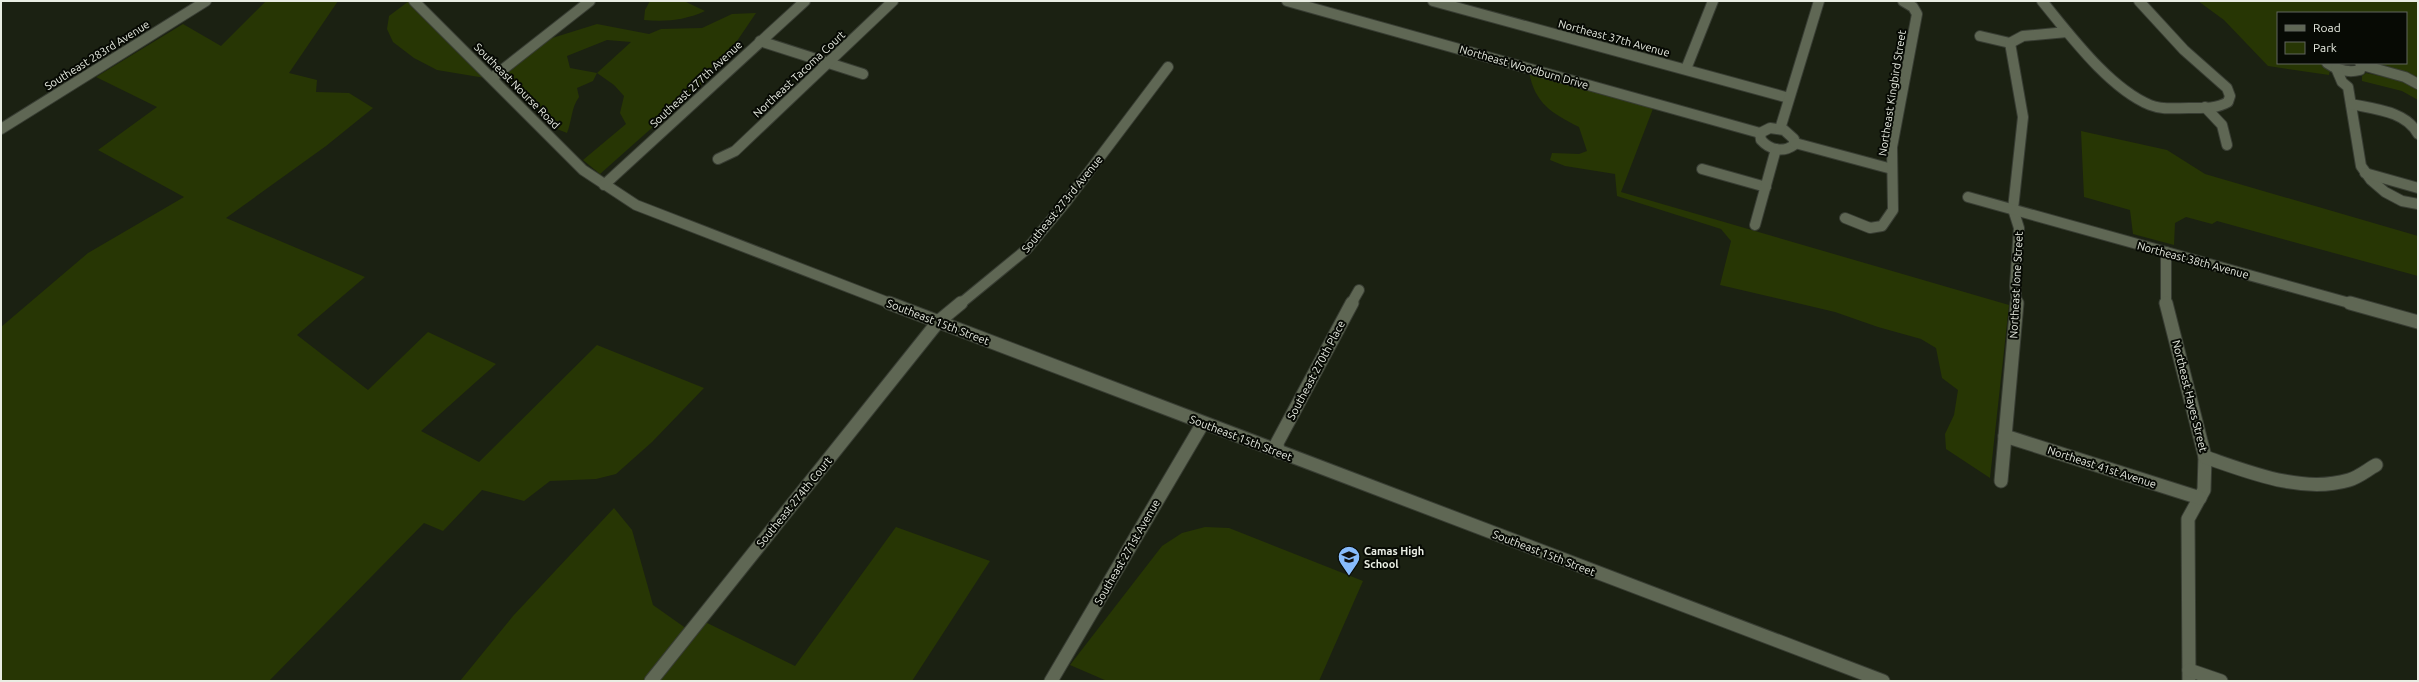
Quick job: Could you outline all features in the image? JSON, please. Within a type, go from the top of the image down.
[{"type":"street","name":"Southeast 283rd Avenue","points":[[1,129],[206,1]]},
{"type":"street","name":"Southeast Nourse Road","points":[[414,1],[583,170],[604,185]]},
{"type":"street","points":[[492,78],[590,1]]},
{"type":"street","name":"Southeast 277th Avenue","points":[[604,185],[805,1]]},
{"type":"street","name":"Northeast Tacoma Court","points":[[718,159],[734,151],[893,1]]},
{"type":"street","name":"Northeast 37th Avenue","points":[[1433,1],[1789,98]]},
{"type":"street","points":[[1686,69],[1713,1]]},
{"type":"street","points":[[1780,129],[1820,1]]},
{"type":"street","name":"Northeast Kingbird Street","points":[[1845,218],[1870,228],[1882,226],[1888,220],[1893,210],[1892,147],[1917,14],[1913,7],[1903,1]]},
{"type":"street","points":[[2042,1],[2067,32],[2131,96],[2149,105],[2170,108],[2205,107],[2224,105],[2228,102],[2230,96],[2223,84],[2184,50],[2140,1]]},
{"type":"street","name":"Northeast Woodburn Drive","points":[[1292,2],[1760,133]]},
{"type":"street","points":[[1980,36],[2010,43],[2023,36],[2067,32]]},
{"type":"street","points":[[760,41],[863,74]]},
{"type":"street","name":"Northeast Ione Street","points":[[2000,481],[2016,308],[2015,286],[2019,228],[2013,209],[2023,117],[2010,43]]},
{"type":"street","points":[[2329,64],[2336,68],[2360,67],[2386,71],[2418,84]]},
{"type":"street","name":"Southeast 273rd Avenue","points":[[938,322],[1027,249],[1066,202],[1168,67]]},
{"type":"street","points":[[2348,87],[2354,85],[2360,67]]},
{"type":"street","points":[[2336,68],[2342,82],[2348,87],[2361,166],[2365,173],[2377,185],[2397,199],[2405,203],[2418,204]]},
{"type":"street","points":[[2351,104],[2402,117],[2411,123],[2418,134]]},
{"type":"street","points":[[2205,107],[2222,125],[2227,145]]},
{"type":"street","points":[[1795,143],[1789,149],[1776,149],[1763,143],[1760,133],[1770,128],[1780,129],[1789,133],[1795,143],[1892,169]]},
{"type":"street","points":[[1755,225],[1776,149]]},
{"type":"street","points":[[1702,169],[1766,187]]},
{"type":"street","points":[[2365,173],[2418,188]]},
{"type":"street","name":"Southeast 15th Street","points":[[604,185],[636,204],[657,214],[1278,452],[1883,681]]},
{"type":"street","name":"Northeast 38th Avenue","points":[[1968,197],[2418,322]]},
{"type":"street","name":"Northeast Hayes Street","points":[[2166,252],[2166,305],[2205,457],[2204,490],[2188,519],[2189,675]]},
{"type":"street","name":"Southeast 270th Place","points":[[1278,452],[1277,443],[1359,290]]},
{"type":"street","name":"Southeast 274th Court","points":[[651,681],[938,322]]},
{"type":"street","name":"Southeast 271st Avenue","points":[[1051,681],[1203,423]]},
{"type":"street","name":"Northeast 41st Avenue","points":[[2005,436],[2200,498]]},
{"type":"street","points":[[2205,457],[2269,476],[2320,484],[2350,480],[2376,465]]},
{"type":"street","points":[[2189,675],[2221,681]]},
{"type":"green space","points":[[266,1],[338,1],[289,73],[317,80],[316,92],[349,93],[373,108],[326,146],[226,218],[365,277],[297,335],[368,390],[428,332],[496,364],[421,431],[479,462],[597,345],[704,388],[652,442],[616,474],[596,479],[550,481],[524,501],[482,490],[443,531],[424,523],[269,681],[1,681],[1,327],[88,253],[184,197],[98,150],[157,107],[96,77],[183,24],[221,46]]},
{"type":"green space","points":[[409,1],[485,78],[437,70],[414,58],[393,42],[387,29],[389,16]]},
{"type":"green space","points":[[650,1],[684,1],[705,11],[676,20],[644,20],[645,10]]},
{"type":"green space","points":[[2198,1],[2418,1],[2418,80],[2378,64],[2407,64],[2407,12],[2277,12],[2277,64],[2321,64],[2330,70],[2329,75],[2268,66],[2224,20]]},
{"type":"green space","points":[[756,13],[735,44],[712,66],[708,78],[600,174],[583,160],[626,124],[620,113],[624,96],[614,85],[597,73],[593,81],[577,88],[579,97],[574,106],[567,133],[557,129],[503,75],[549,39],[597,24],[649,34],[661,29],[702,28],[732,14]],"holes":[[[607,40],[631,42],[597,73],[570,68],[567,56]]]},
{"type":"green space","points":[[1529,72],[1654,106],[1621,192],[2009,305],[1990,478],[1946,449],[1945,434],[1954,415],[1958,390],[1942,378],[1936,348],[1921,339],[1878,327],[1835,312],[1720,285],[1731,241],[1721,229],[1617,196],[1615,174],[1565,166],[1550,160],[1552,153],[1579,154],[1587,151],[1579,127],[1553,112],[1540,100],[1532,83]]},
{"type":"green space","points":[[2366,73],[2398,80],[2418,89],[2418,100],[2402,91],[2362,81],[2362,76]]},
{"type":"green space","points":[[2081,131],[2167,150],[2205,174],[2418,236],[2418,276],[2217,221],[2212,224],[2186,217],[2175,223],[2174,245],[2133,234],[2130,210],[2084,197]]},
{"type":"green space","points":[[614,508],[632,530],[653,605],[687,629],[646,681],[460,681],[513,616]]},
{"type":"green space","points":[[896,527],[990,561],[912,681],[653,681],[701,620],[795,666]]},
{"type":"green space","points":[[1205,527],[1229,528],[1363,581],[1319,681],[1107,681],[1070,665],[1162,546],[1182,533]]},
{"type":"place","name":"Camas High School","points":[[1349,576]]}]
